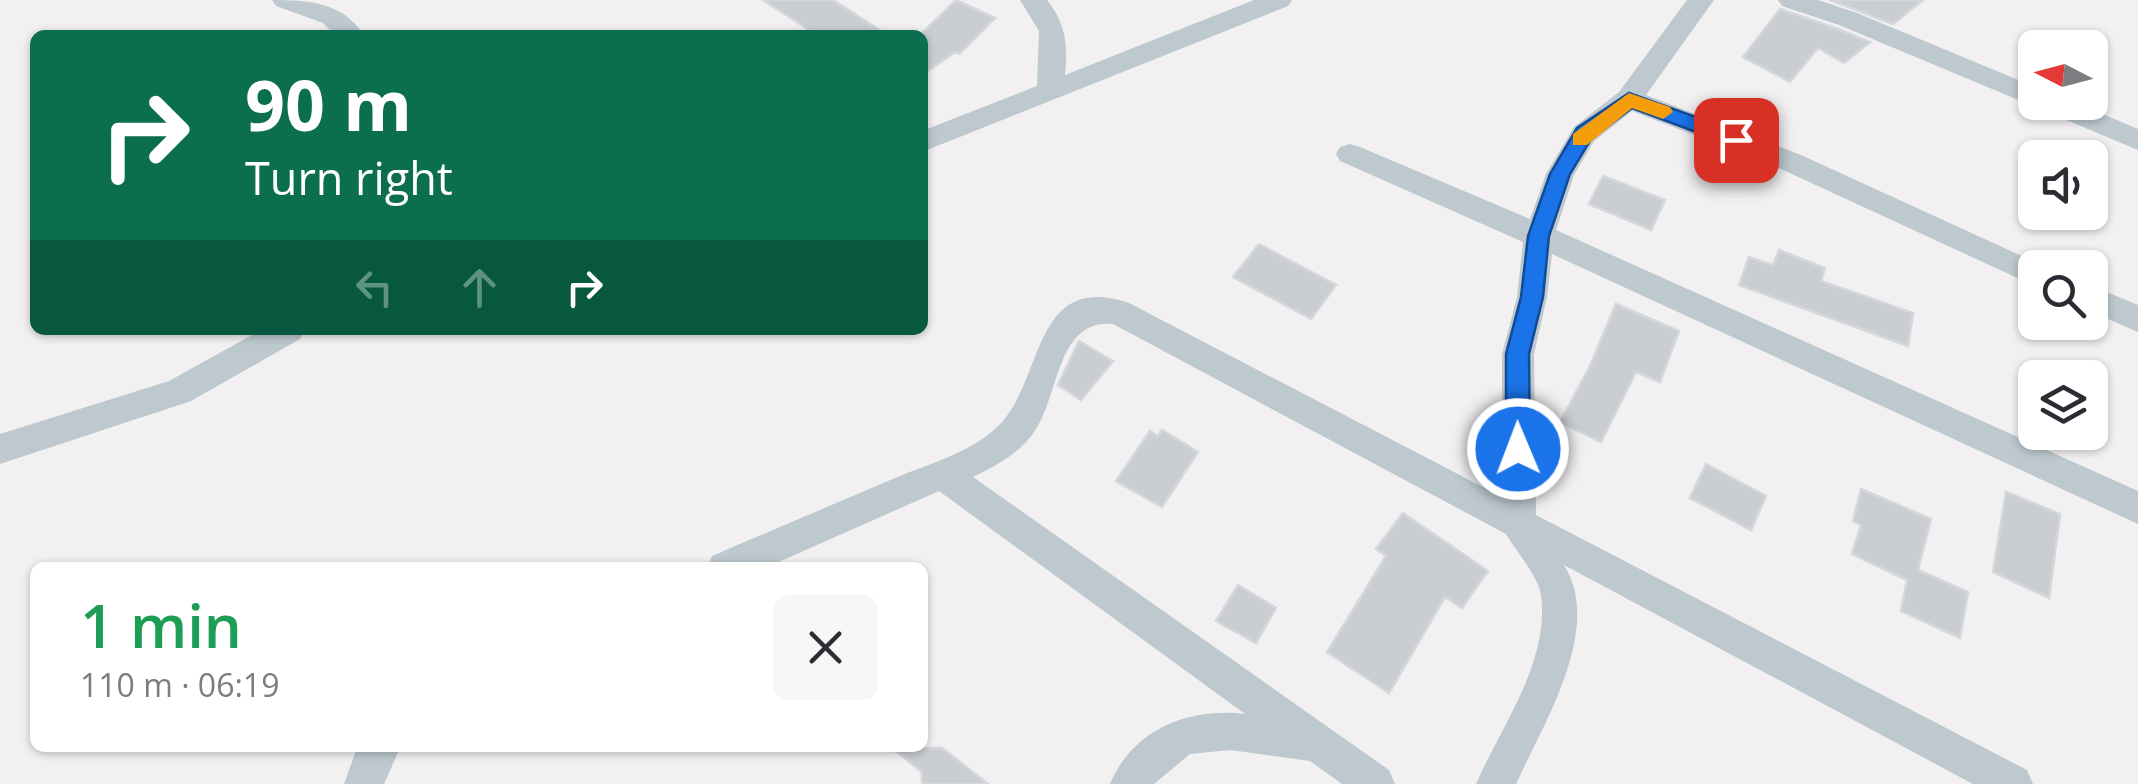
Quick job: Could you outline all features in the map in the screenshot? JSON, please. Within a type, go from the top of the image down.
[{"type":"street","points":[[284,0],[332,17],[346,30]]},
{"type":"street","points":[[1033,0],[1050,18],[1054,32],[1050,90]]},
{"type":"street","points":[[928,140],[1279,0]]},
{"type":"street","points":[[1496,784],[1551,668],[1558,621],[1558,590],[1519,524],[1518,354],[1532,297],[1539,236],[1560,174],[1584,134],[1629,100],[1701,0]]},
{"type":"street","points":[[1792,0],[1848,19],[2018,91]]},
{"type":"street","points":[[1629,100],[1791,162],[2018,264]]},
{"type":"street","points":[[2090,120],[2138,140]]},
{"type":"street","points":[[1350,154],[2138,508]]},
{"type":"street","points":[[2108,305],[2138,319]]},
{"type":"street","points":[[739,562],[942,474],[1008,440],[1026,422],[1056,334],[1068,320],[1100,307],[1118,312],[2014,784]]},
{"type":"street","points":[[0,449],[113,416],[180,390],[280,335]]},
{"type":"street","points":[[942,474],[1375,784]]},
{"type":"street","points":[[1130,784],[1149,754],[1179,735],[1220,731],[1312,742]]},
{"type":"street","points":[[364,784],[368,765],[378,752]]},
{"type":"building","points":[[763,0],[833,0],[879,30],[809,30]]},
{"type":"building","points":[[956,0],[995,18],[959,54],[955,52],[928,71],[925,30]]},
{"type":"building","points":[[1830,0],[1923,0],[1893,24]]},
{"type":"building","points":[[1780,9],[1870,42],[1844,63],[1818,48],[1790,82],[1743,57]]},
{"type":"building","points":[[1603,176],[1665,200],[1651,230],[1589,204]]},
{"type":"building","points":[[1259,244],[1336,285],[1311,319],[1233,277]]},
{"type":"building","points":[[1779,250],[1825,268],[1821,281],[1913,313],[1908,346],[1739,285],[1749,257],[1773,265]]},
{"type":"building","points":[[1616,304],[1679,331],[1660,382],[1636,372],[1601,442],[1560,422],[1590,366]]},
{"type":"building","points":[[1079,341],[1113,361],[1081,400],[1058,385]]},
{"type":"building","points":[[1162,430],[1198,452],[1162,507],[1116,481],[1150,431],[1158,436]]},
{"type":"building","points":[[1706,464],[1766,496],[1751,530],[1690,498]]},
{"type":"building","points":[[1861,489],[1931,519],[1918,570],[1968,592],[1960,638],[1901,611],[1907,580],[1852,554],[1861,525],[1853,521]]},
{"type":"building","points":[[2006,492],[2060,514],[2049,598],[1993,572]]},
{"type":"building","points":[[1403,513],[1488,571],[1462,608],[1445,597],[1389,693],[1327,652],[1386,556],[1376,549]]},
{"type":"building","points":[[1238,585],[1276,608],[1256,643],[1216,621]]},
{"type":"building","points":[[942,748],[988,784],[922,784],[922,772],[897,752]]},
{"type":"slow traffic","points":[[1580,139],[1629,100],[1663,112]]},
{"type":"route","points":[[1518,449],[1518,354],[1532,297],[1539,236],[1560,174],[1584,134],[1629,100],[1736,140]]}]
